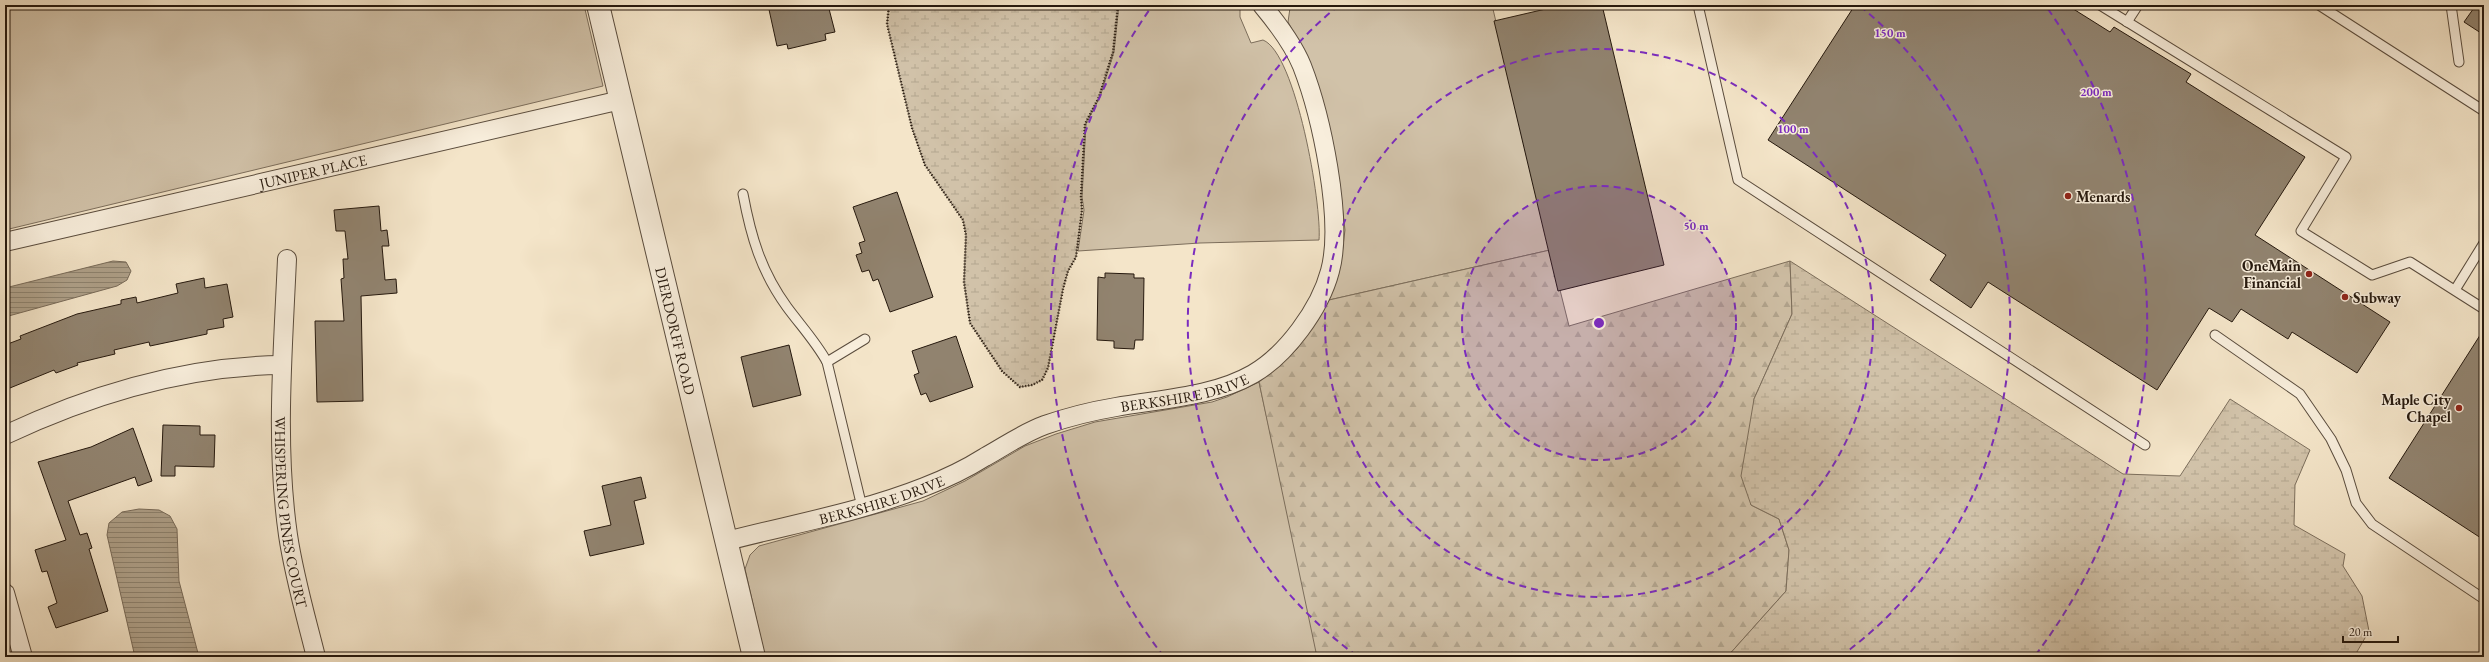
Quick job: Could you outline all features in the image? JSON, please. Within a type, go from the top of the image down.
[{"type":"street","name":"DIERDORFF ROAD","points":[[598,5],[754,657]]},
{"type":"street","name":"BERKSHIRE DRIVE","points":[[727,541],[893,498],[947,477],[1014,439],[1072,416],[1220,388],[1253,374],[1290,344],[1317,304],[1330,271],[1336,229],[1332,194],[1317,119],[1301,65],[1277,24],[1262,5]]},
{"type":"street","name":"JUNIPER PLACE","points":[[5,242],[621,100]]},
{"type":"street","name":"WHISPERING PINES COURT","points":[[287,259],[282,365],[282,464],[286,520],[293,561],[316,657]]},
{"type":"street","points":[[5,434],[74,406],[128,388],[233,367],[282,365]]},
{"type":"street","points":[[5,593],[23,657]]},
{"type":"lane","points":[[1698,5],[1738,180],[2145,445]]},
{"type":"lane","points":[[2100,5],[2346,157],[2301,231],[2372,275],[2410,262],[2484,309]]},
{"type":"lane","points":[[2127,22],[2138,5]]},
{"type":"lane","points":[[2318,5],[2484,111]]},
{"type":"lane","points":[[2452,5],[2459,62]]},
{"type":"lane","points":[[743,194],[749,226],[761,264],[787,306],[816,343],[827,362],[862,507]]},
{"type":"lane","points":[[2455,290],[2484,243]]},
{"type":"lane","points":[[2215,335],[2300,394],[2331,439],[2346,470],[2356,503],[2372,524],[2484,599]]},
{"type":"lane","points":[[827,362],[865,339]]},
{"type":"path","points":[[889,5],[887,24],[912,128],[925,165],[964,220],[966,235],[964,282],[970,324],[1002,372],[1020,387],[1032,386],[1042,380],[1048,368],[1063,289],[1068,271],[1076,257],[1082,210],[1081,196],[1085,124],[1099,97],[1113,52],[1118,5]]},
{"type":"green space","points":[[5,5],[584,5],[603,86],[5,230]]},
{"type":"green space","points":[[889,5],[1118,5],[1113,52],[1099,97],[1085,124],[1081,196],[1082,210],[1076,257],[1068,271],[1063,289],[1048,368],[1042,380],[1032,385],[1020,387],[1002,371],[970,323],[964,282],[966,235],[963,220],[925,165],[912,128],[887,24]]},
{"type":"green space","points":[[1119,5],[1240,5],[1240,17],[1251,43],[1263,40],[1275,51],[1286,72],[1296,100],[1311,165],[1319,222],[1319,240],[1200,243],[1078,251],[1084,210],[1082,197],[1086,124],[1100,97],[1114,52]]},
{"type":"green space","points":[[1288,5],[1492,5],[1550,250],[1329,300],[1342,254],[1345,230],[1341,197],[1303,50],[1288,22],[1290,8]]},
{"type":"green space","points":[[1550,250],[1569,326],[1790,261],[1792,314],[1754,399],[1751,505],[1779,519],[1789,550],[1786,591],[1727,657],[1317,657],[1259,382],[1297,349],[1329,300]]},
{"type":"green space","points":[[1790,261],[2123,474],[2180,476],[2230,399],[2310,450],[2295,485],[2294,525],[2345,554],[2343,566],[2362,596],[2369,631],[2354,657],[1727,657],[1786,591],[1789,550],[1779,519],[1751,505],[1741,476],[1754,399],[1792,314]]},
{"type":"green space","points":[[1259,382],[1319,657],[765,657],[745,569],[750,555],[759,546],[923,501],[965,481],[1025,446],[1056,434],[1095,422],[1212,402],[1227,397]]},
{"type":"shaded area","points":[[113,261],[126,262],[131,271],[127,280],[117,286],[5,317],[5,288]]},
{"type":"shaded area","points":[[139,509],[159,510],[170,516],[177,529],[179,581],[199,657],[135,657],[107,535],[109,523],[122,512]]},
{"type":"building","points":[[768,5],[828,5],[835,32],[825,34],[826,40],[788,49],[787,44],[777,46]]},
{"type":"building","points":[[1563,5],[1602,5],[1664,265],[1558,291],[1494,21]]},
{"type":"building","name":"Menards","points":[[1855,5],[2067,5],[2110,32],[2114,27],[2191,74],[2186,82],[2305,157],[2255,235],[2390,322],[2357,373],[2292,332],[2288,339],[2241,309],[2232,322],[2209,308],[2157,390],[1988,282],[1971,308],[1930,280],[1946,255],[1768,140]]},
{"type":"building","points":[[2476,5],[2484,5],[2484,35],[2464,22]]},
{"type":"building","points":[[897,192],[933,297],[890,312],[878,279],[873,281],[869,270],[862,272],[856,255],[862,253],[859,243],[865,241],[853,207]]},
{"type":"building","points":[[379,206],[381,231],[387,230],[389,246],[382,246],[385,280],[396,279],[397,293],[361,296],[363,401],[317,402],[315,321],[344,321],[341,279],[344,278],[343,259],[348,259],[345,231],[336,231],[334,210]]},
{"type":"building","points":[[1105,273],[1134,274],[1134,278],[1144,278],[1143,340],[1135,340],[1134,349],[1114,348],[1114,341],[1097,340],[1098,277],[1105,278]]},
{"type":"building","points":[[204,278],[205,288],[227,284],[233,317],[223,319],[224,327],[207,330],[207,334],[150,346],[149,342],[114,350],[115,354],[77,363],[78,365],[56,373],[54,370],[5,390],[5,345],[21,339],[20,336],[77,314],[121,304],[121,300],[136,297],[137,303],[178,293],[176,284]]},
{"type":"building","name":"Maple City Chapel","points":[[2484,329],[2484,540],[2389,478]]},
{"type":"building","points":[[956,336],[973,387],[930,402],[926,393],[921,395],[914,375],[919,373],[912,351]]},
{"type":"building","points":[[789,345],[801,395],[753,407],[741,357]]},
{"type":"building","points":[[163,425],[200,426],[200,435],[215,435],[214,467],[175,466],[175,476],[161,476]]},
{"type":"building","points":[[133,428],[152,481],[138,486],[135,477],[68,501],[80,535],[87,533],[92,548],[89,549],[108,611],[56,628],[48,607],[57,603],[47,571],[42,572],[35,550],[66,540],[38,462],[91,447]]},
{"type":"building","points":[[641,477],[646,498],[634,501],[644,544],[590,556],[584,531],[611,525],[602,486]]},
{"type":"place","name":"Menards","points":[[2068,196]]},
{"type":"place","name":"OneMain Financial","points":[[2309,274]]},
{"type":"place","name":"Subway","points":[[2345,297]]},
{"type":"place","name":"Maple City Chapel","points":[[2459,408]]}]
